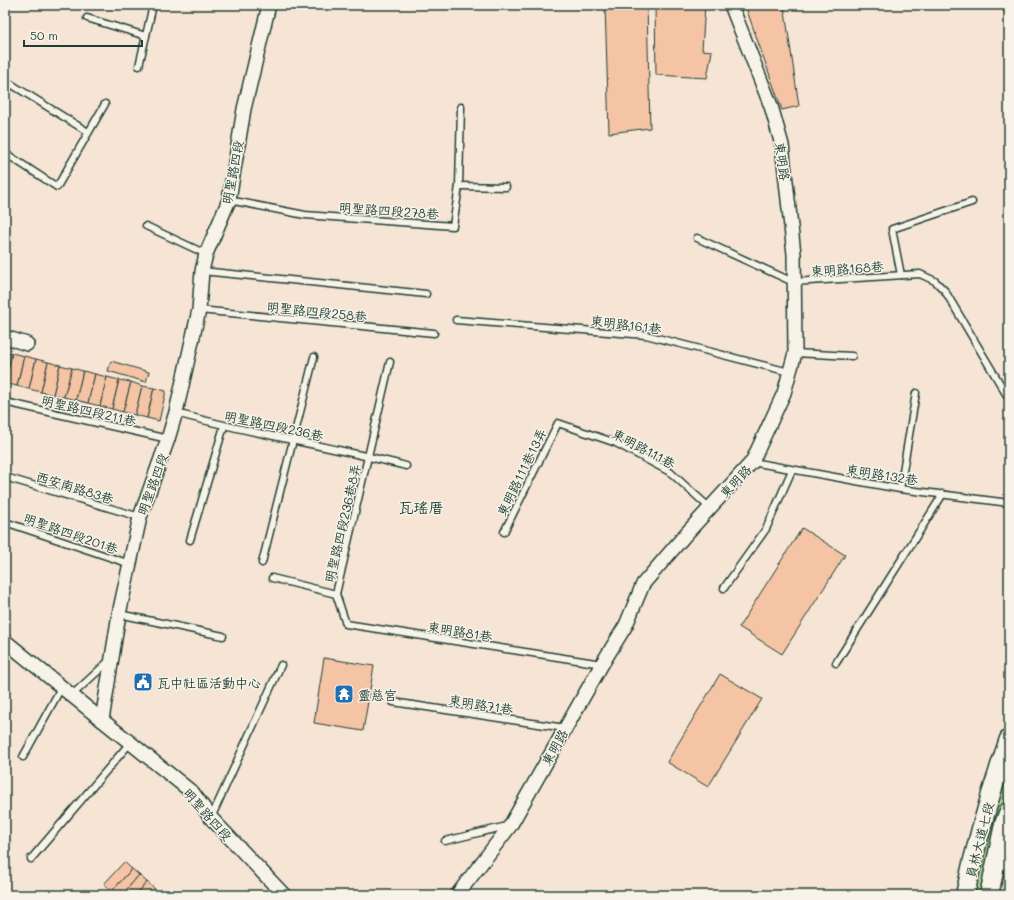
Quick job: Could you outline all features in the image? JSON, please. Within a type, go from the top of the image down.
[{"type":"main road","name":"員林大道七段","points":[[965,895],[974,849],[993,784],[1009,740]]},
{"type":"main road","name":"員林大道七段","points":[[989,895],[1003,860],[1009,811]]},
{"type":"street","name":"明聖路四段","points":[[270,5],[244,109],[229,200],[206,254],[202,271],[199,310],[176,412],[140,517],[119,614],[102,720],[193,793],[211,818],[284,895]]},
{"type":"street","name":"東明路","points":[[457,895],[510,826],[565,728],[626,625],[643,584],[752,462],[784,393],[795,353],[794,254],[782,145],[771,106],[731,5]]},
{"type":"street","points":[[5,337],[27,344]]},
{"type":"street","points":[[5,641],[102,720]]},
{"type":"lane","points":[[139,66],[153,5]]},
{"type":"lane","points":[[1005,5],[1009,13]]},
{"type":"lane","points":[[87,18],[146,36]]},
{"type":"lane","points":[[5,94],[11,84],[88,132]]},
{"type":"lane","points":[[5,153],[57,187],[105,104]]},
{"type":"lane","name":"明聖路四段278巷","points":[[229,200],[305,215],[453,226],[459,186],[462,107]]},
{"type":"lane","points":[[459,186],[506,187]]},
{"type":"lane","name":"東明路168巷","points":[[901,275],[892,229],[972,202]]},
{"type":"lane","points":[[146,226],[206,254]]},
{"type":"lane","points":[[697,238],[794,282]]},
{"type":"lane","points":[[202,271],[426,294]]},
{"type":"lane","name":"東明路168巷","points":[[794,282],[920,274],[935,281],[945,291],[1009,399]]},
{"type":"lane","name":"明聖路四段258巷","points":[[199,310],[434,333]]},
{"type":"lane","name":"東明路161巷","points":[[456,320],[646,335],[789,372]]},
{"type":"lane","points":[[795,353],[852,356]]},
{"type":"lane","points":[[262,563],[314,357]]},
{"type":"lane","name":"明聖路四段236巷8弄","points":[[336,594],[390,362]]},
{"type":"lane","points":[[900,489],[916,393]]},
{"type":"lane","name":"明聖路四段211巷","points":[[5,402],[168,439]]},
{"type":"lane","name":"明聖路四段236巷","points":[[176,412],[224,426],[369,456],[406,466]]},
{"type":"lane","name":"東明路111巷","points":[[558,423],[616,442],[670,472],[710,508]]},
{"type":"lane","name":"東明路111巷13弄","points":[[504,532],[558,423]]},
{"type":"lane","points":[[190,540],[224,426]]},
{"type":"lane","name":"東明路132巷","points":[[752,462],[900,489],[1009,503]]},
{"type":"lane","points":[[724,588],[766,530],[792,470]]},
{"type":"lane","name":"西安南路83巷","points":[[5,477],[140,517]]},
{"type":"lane","points":[[836,663],[943,494]]},
{"type":"lane","name":"明聖路四段201巷","points":[[5,522],[130,564]]},
{"type":"lane","points":[[272,578],[336,594]]},
{"type":"lane","name":"東明路81巷","points":[[336,594],[346,624],[602,664]]},
{"type":"lane","points":[[119,614],[223,636]]},
{"type":"lane","points":[[23,757],[66,692],[112,659]]},
{"type":"lane","points":[[211,818],[281,665]]},
{"type":"lane","name":"東明路71巷","points":[[393,702],[565,728]]},
{"type":"lane","points":[[31,859],[130,743]]},
{"type":"lane","points":[[445,842],[510,826]]},
{"type":"green space","points":[[1009,763],[1009,786],[994,834],[979,895],[973,895],[978,867]]},
{"type":"building","points":[[605,5],[647,5],[650,128],[609,133]]},
{"type":"building","points":[[655,5],[705,5],[702,50],[712,51],[707,78],[656,75]]},
{"type":"building","points":[[745,5],[784,5],[799,106],[782,110]]},
{"type":"building","points":[[5,352],[12,353],[5,383]]},
{"type":"building","points":[[12,353],[24,356],[17,386],[5,383]]},
{"type":"building","points":[[24,356],[36,359],[29,389],[17,386]]},
{"type":"building","points":[[36,359],[48,362],[41,392],[29,389]]},
{"type":"building","points":[[111,361],[149,372],[146,382],[108,371]]},
{"type":"building","points":[[48,362],[60,365],[53,395],[41,392]]},
{"type":"building","points":[[60,365],[72,368],[64,397],[53,395]]},
{"type":"building","points":[[72,368],[83,371],[76,400],[64,397]]},
{"type":"building","points":[[83,371],[95,374],[88,403],[76,400]]},
{"type":"building","points":[[95,374],[107,377],[100,406],[88,403]]},
{"type":"building","points":[[107,377],[119,380],[112,409],[100,406]]},
{"type":"building","points":[[119,380],[131,382],[123,412],[112,409]]},
{"type":"building","points":[[131,382],[142,386],[135,415],[123,412]]},
{"type":"building","points":[[142,386],[154,388],[147,418],[135,415]]},
{"type":"building","points":[[154,388],[166,391],[159,421],[147,418]]},
{"type":"building","points":[[802,528],[845,555],[782,654],[739,627]]},
{"type":"building","name":"靈慈宮","points":[[324,658],[374,666],[363,731],[314,723]]},
{"type":"building","points":[[720,674],[762,699],[708,787],[667,762]]},
{"type":"building","points":[[124,862],[132,869],[112,891],[104,884]]},
{"type":"building","points":[[132,869],[139,875],[122,895],[117,895],[112,891]]},
{"type":"building","points":[[139,875],[147,882],[136,895],[122,895]]},
{"type":"building","points":[[147,882],[155,889],[150,895],[136,895]]},
{"type":"place","name":"瓦中社區活動中心","points":[[143,682]]},
{"type":"place","name":"靈慈宮","points":[[344,694]]},
{"type":"district","name":"瓦瑤厝","points":[[421,507]]}]
